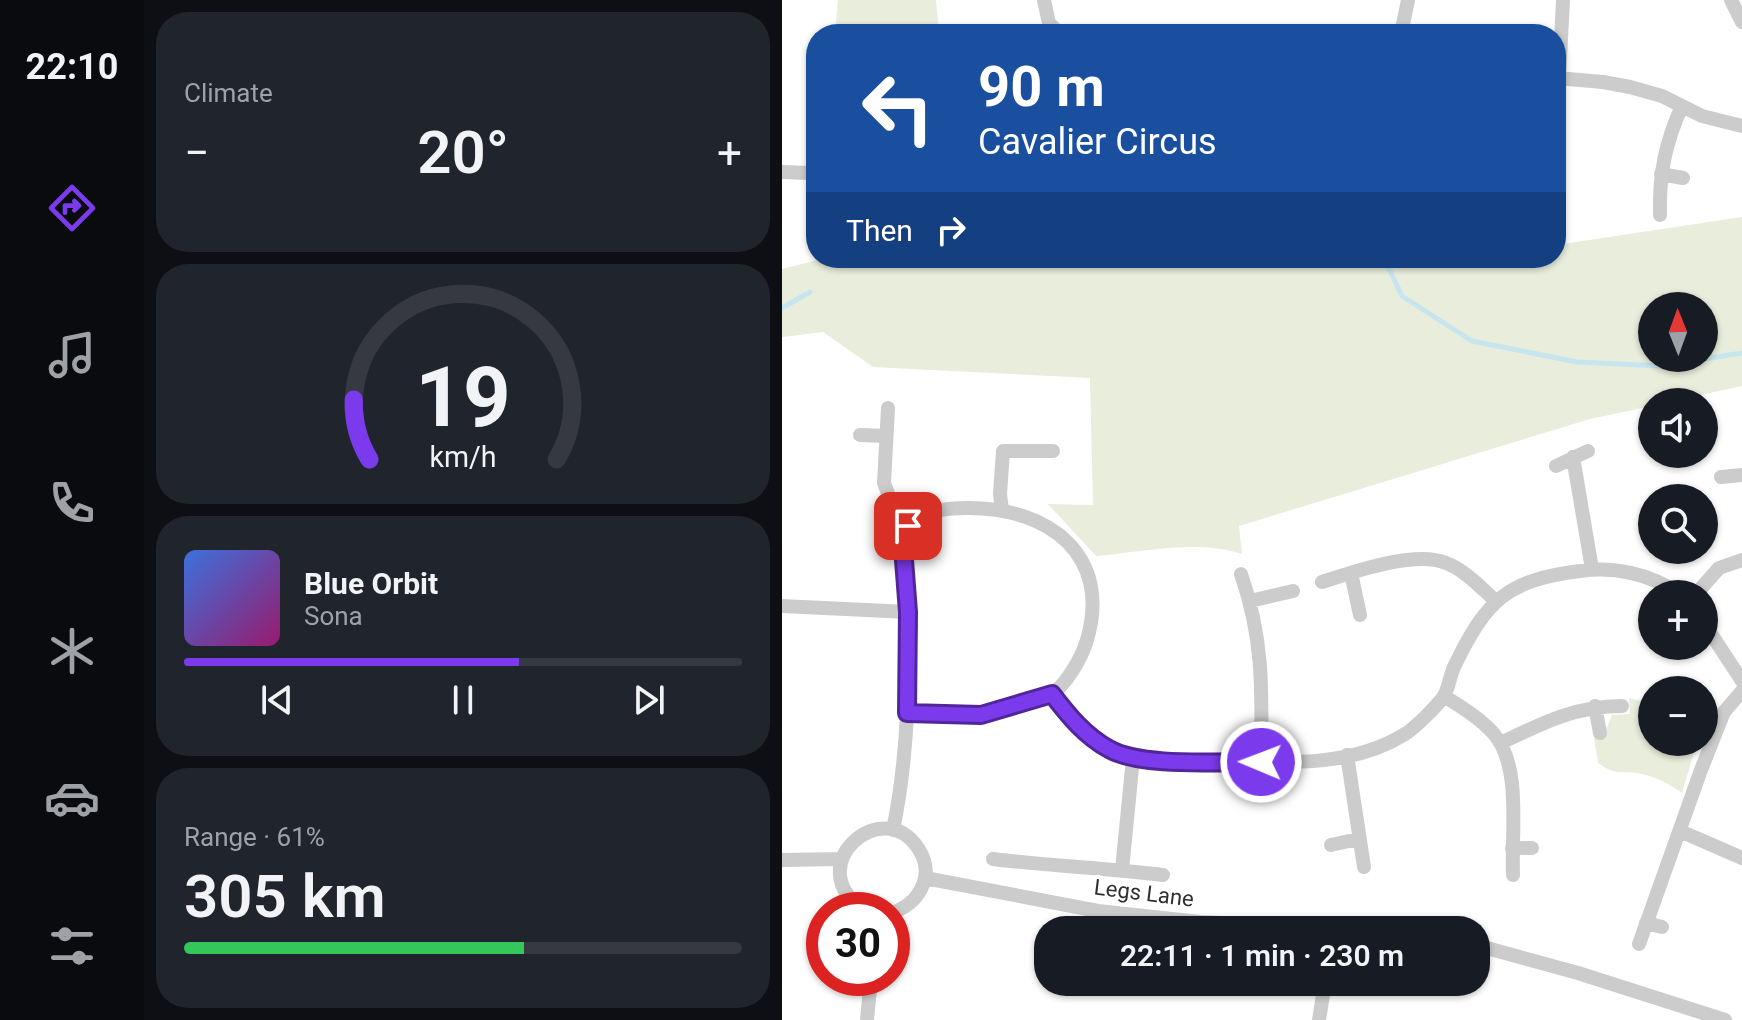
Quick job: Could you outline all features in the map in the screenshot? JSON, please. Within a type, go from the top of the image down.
[{"type":"street","points":[[1044,0],[1050,24]]},
{"type":"street","points":[[1403,24],[1408,0]]},
{"type":"street","points":[[1561,24],[1563,0]]},
{"type":"street","points":[[1731,0],[1742,22]]},
{"type":"street","points":[[1566,80],[1630,87],[1662,96],[1702,116],[1742,126]]},
{"type":"street","points":[[1660,215],[1661,174],[1666,145],[1682,106]]},
{"type":"street","points":[[782,172],[806,173]]},
{"type":"street","points":[[1661,174],[1683,178]]},
{"type":"street","points":[[888,408],[884,483],[894,509],[914,521]]},
{"type":"street","points":[[860,435],[886,436]]},
{"type":"street","points":[[1002,510],[1003,451],[1053,451]]},
{"type":"street","points":[[1556,466],[1588,451]]},
{"type":"street","points":[[1573,457],[1592,569]]},
{"type":"street","points":[[1721,477],[1742,475]]},
{"type":"street","points":[[893,830],[904,769],[907,713],[908,612],[904,532],[914,521],[932,511],[955,508],[1002,510],[1055,532],[1080,554],[1088,571],[1093,609],[1082,656],[1052,694],[981,715],[907,713]]},
{"type":"street","points":[[1322,582],[1421,558],[1444,562],[1464,573],[1496,601]]},
{"type":"street","points":[[1708,580],[1719,568],[1742,560]]},
{"type":"street","points":[[1052,694],[1088,735],[1111,751],[1133,758],[1295,762],[1347,755],[1376,748],[1407,733],[1444,696],[1453,670],[1478,621],[1496,601],[1524,582],[1592,569],[1621,570],[1652,580]]},
{"type":"street","points":[[1351,573],[1360,615]]},
{"type":"street","points":[[1241,574],[1260,648],[1261,762]]},
{"type":"street","points":[[1250,601],[1293,591]]},
{"type":"street","points":[[782,606],[908,612]]},
{"type":"street","points":[[1718,644],[1742,681]]},
{"type":"street","points":[[1639,944],[1724,712],[1742,691]]},
{"type":"street","points":[[1444,696],[1485,725],[1501,743],[1512,784],[1513,875]]},
{"type":"street","points":[[1501,743],[1560,715],[1595,706],[1622,706]]},
{"type":"street","points":[[1595,706],[1600,733]]},
{"type":"street","points":[[1347,755],[1364,867]]},
{"type":"street","points":[[1122,870],[1133,758]]},
{"type":"street","points":[[845,892],[840,874],[842,859],[849,845],[861,834],[877,829],[893,830],[915,843],[925,865],[925,878],[910,905]]},
{"type":"street","points":[[1680,831],[1742,858]]},
{"type":"street","points":[[1331,845],[1358,839]]},
{"type":"street","points":[[1512,848],[1532,848]]},
{"type":"street","points":[[782,860],[842,859]]},
{"type":"street","points":[[993,859],[1163,875]]},
{"type":"street","name":"Legs Lane","points":[[925,878],[1098,911],[1144,916]]},
{"type":"street","points":[[1646,923],[1662,927]]},
{"type":"street","points":[[1490,949],[1725,1020]]},
{"type":"street","points":[[867,1020],[869,996]]},
{"type":"street","points":[[1319,1020],[1323,996]]},
{"type":"green space","points":[[838,0],[936,0],[938,24],[836,24]]},
{"type":"green space","points":[[1742,217],[1742,386],[1718,391],[1718,388],[1638,388],[1638,409],[1590,419],[1239,526],[1242,554],[1188,547],[1096,556],[1048,504],[1093,505],[1090,378],[873,367],[823,332],[782,337],[782,269],[806,263],[806,268],[1566,268],[1566,243]]},
{"type":"green space","points":[[1629,698],[1638,700],[1638,756],[1693,756],[1682,793],[1652,777],[1615,772],[1598,763],[1593,732],[1606,730],[1612,715],[1630,714]]},
{"type":"waterway","points":[[1389,268],[1402,296],[1472,341],[1577,362],[1660,366],[1742,353]]},
{"type":"waterway","points":[[782,308],[810,292]]},
{"type":"route","points":[[908,526],[904,532],[903,547],[908,612],[907,713],[981,715],[1052,694],[1070,718],[1111,751],[1133,758],[1156,760],[1261,762]]}]
